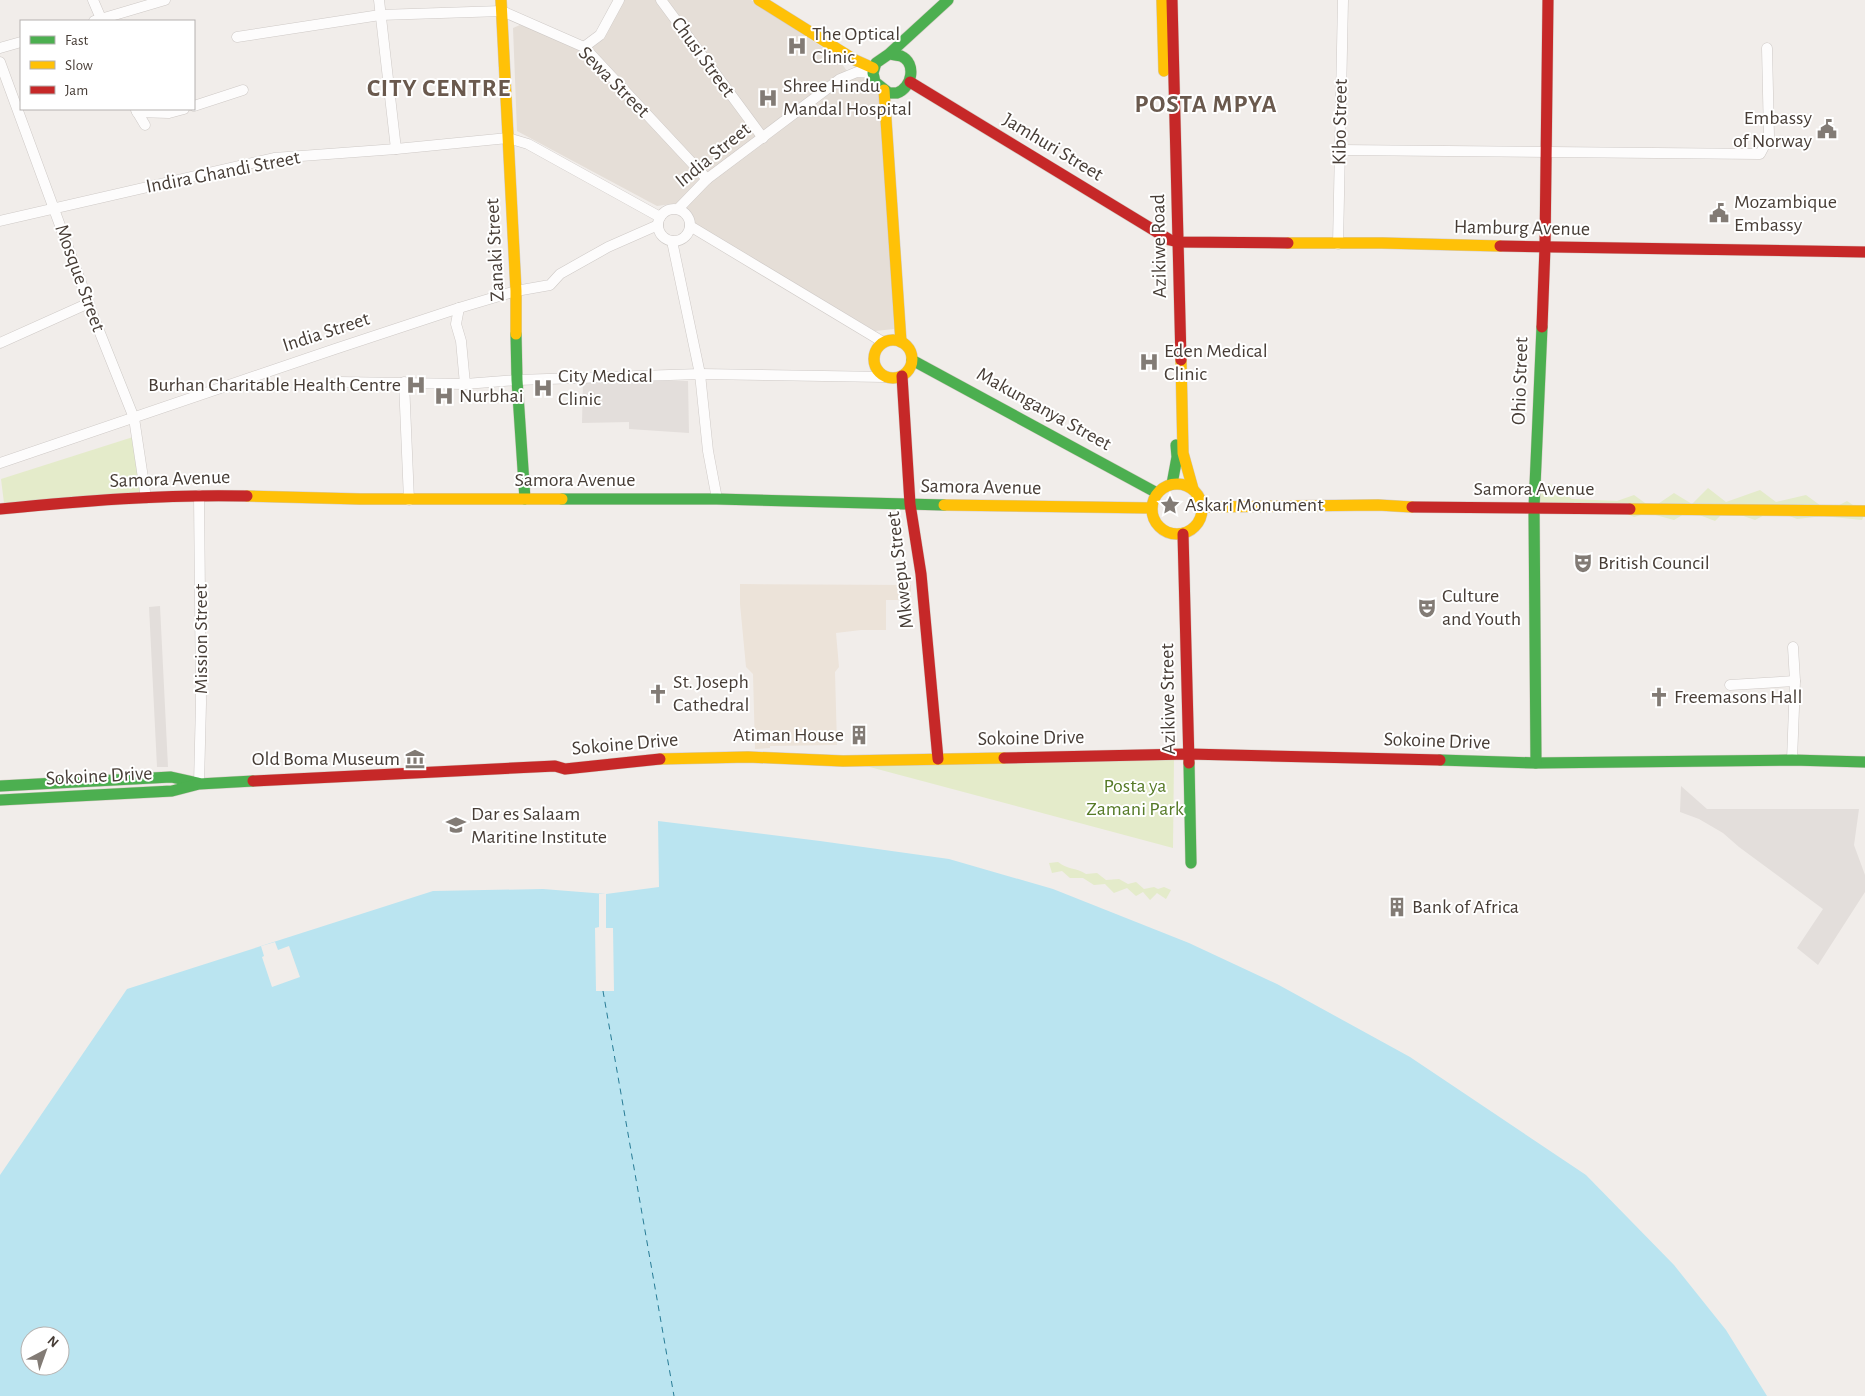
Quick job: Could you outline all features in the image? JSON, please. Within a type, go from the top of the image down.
[{"type":"street","points":[[93,0],[99,20]]},
{"type":"street","points":[[102,20],[165,0]]},
{"type":"street","points":[[379,0],[396,149]]},
{"type":"street","points":[[584,47],[600,35],[619,0]]},
{"type":"street","name":"Chusi Street","points":[[661,0],[763,138]]},
{"type":"street","points":[[759,0],[873,71]]},
{"type":"street","points":[[772,0],[857,52],[885,55],[895,54],[904,57],[910,64],[912,74],[910,82],[905,89],[889,93],[874,82],[873,71],[885,55],[948,0]]},
{"type":"street","name":"Azikiwe Road","points":[[1162,0],[1183,452],[1193,489]]},
{"type":"street","name":"Azikiwe Road","points":[[1172,0],[1177,458],[1172,484]]},
{"type":"street","name":"Kibo Street","points":[[1338,244],[1343,0]]},
{"type":"street","name":"Ohio Street","points":[[1536,763],[1534,508],[1545,247],[1548,0]]},
{"type":"street","points":[[237,37],[380,15],[502,6]]},
{"type":"street","name":"Sewa Street","points":[[502,6],[584,47],[707,179]]},
{"type":"street","name":"Zanaki Street","points":[[502,6],[516,291],[517,380],[525,499]]},
{"type":"street","points":[[904,57],[904,48],[910,35]]},
{"type":"street","points":[[0,48],[20,42]]},
{"type":"street","points":[[1340,150],[1760,154],[1769,137],[1767,48]]},
{"type":"street","name":"Mosque Street","points":[[0,62],[89,304],[134,418],[146,498]]},
{"type":"street","name":"India Street","points":[[678,209],[707,179],[840,78],[857,72],[873,71]]},
{"type":"street","name":"Jamhuri Street","points":[[910,82],[1174,241]]},
{"type":"street","points":[[195,106],[243,90]]},
{"type":"street","points":[[884,90],[901,342]]},
{"type":"street","points":[[136,111],[169,113],[180,110]]},
{"type":"street","points":[[136,111],[144,125]]},
{"type":"street","points":[[508,138],[528,144],[659,221]]},
{"type":"street","name":"Indira Ghandi Street","points":[[0,221],[268,159],[508,138]]},
{"type":"street","points":[[678,209],[687,215],[690,226],[687,234],[680,240],[672,241],[660,234],[659,221],[666,211],[678,209]]},
{"type":"street","name":"India Street","points":[[0,463],[335,348],[516,291],[550,285],[560,274],[659,221]]},
{"type":"street","points":[[690,226],[883,342]]},
{"type":"street","points":[[672,241],[700,374],[708,451],[717,499]]},
{"type":"street","name":"Hamburg Avenue","points":[[1174,241],[1865,252]]},
{"type":"street","points":[[0,343],[89,304]]},
{"type":"street","points":[[459,308],[456,324],[461,342],[465,384]]},
{"type":"street","points":[[339,382],[465,384],[517,380],[700,374],[896,378],[909,370],[912,360],[909,349],[901,342],[892,340],[883,342],[875,350],[874,362],[880,374],[885,377]]},
{"type":"street","name":"Makunganya Street","points":[[912,360],[1157,493]]},
{"type":"street","name":"Mkwepu Street","points":[[902,376],[910,504],[921,574],[938,759]]},
{"type":"street","points":[[404,382],[409,500]]},
{"type":"street","points":[[1172,484],[1187,485],[1193,489],[1198,494],[1203,507],[1199,522],[1194,528],[1183,534],[1171,534],[1163,530],[1152,516],[1152,508],[1157,493],[1164,487],[1172,484]]},
{"type":"street","name":"Samora Avenue","points":[[0,508],[199,495],[409,500],[717,499],[1152,508]]},
{"type":"street","name":"Mission Street","points":[[199,495],[201,703],[199,784]]},
{"type":"street","name":"Samora Avenue","points":[[1203,507],[1378,505],[1422,508],[1865,511]]},
{"type":"street","name":"Azikiwe Street","points":[[1183,534],[1191,863]]},
{"type":"street","points":[[1792,760],[1795,681],[1793,647]]},
{"type":"street","points":[[1730,685],[1795,681]]},
{"type":"street","name":"Sokoine Drive","points":[[0,800],[172,792],[199,784],[555,766],[565,769],[652,759],[791,757],[843,761],[1188,754],[1326,758],[1369,757],[1536,763],[1792,760],[1865,762]]},
{"type":"street","name":"Sokoine Drive","points":[[0,786],[171,777],[199,784]]},
{"type":"shaded area","points":[[618,0],[751,0],[837,57],[847,71],[679,203],[657,206],[517,131],[513,28],[520,25],[575,44],[587,41],[599,35]]},
{"type":"shaded area","points":[[853,75],[871,78],[882,95],[894,329],[875,331],[692,222],[686,207],[689,198]]},
{"type":"shaded area","points":[[583,380],[688,381],[689,433],[629,429],[629,422],[582,423]]},
{"type":"shaded area","points":[[740,584],[911,585],[911,605],[903,605],[903,600],[886,600],[886,630],[836,633],[839,667],[835,672],[837,745],[770,746],[770,748],[755,749],[753,674],[746,667]]},
{"type":"shaded area","points":[[160,606],[168,767],[157,767],[149,607]]},
{"type":"shaded area","points":[[1681,786],[1707,809],[1859,809],[1854,845],[1865,875],[1865,892],[1818,965],[1797,948],[1823,909],[1723,833],[1699,819],[1680,812]]},
{"type":"green space","points":[[133,437],[141,492],[4,503],[1,479]]},
{"type":"green space","points":[[1549,483],[1572,499],[1617,501],[1634,495],[1652,508],[1674,493],[1692,504],[1708,488],[1726,502],[1760,490],[1776,502],[1806,495],[1828,511],[1847,501],[1865,513],[1862,520],[1823,516],[1797,519],[1774,510],[1755,520],[1726,510],[1715,521],[1689,511],[1674,520],[1648,513],[1634,517],[1616,508],[1544,514],[1536,496]]},
{"type":"green space","name":"Posta ya Zamani Park","points":[[1174,758],[1173,848],[866,766]]},
{"type":"green space","points":[[1058,862],[1086,874],[1097,873],[1106,880],[1119,879],[1128,884],[1136,882],[1144,889],[1164,887],[1171,890],[1166,899],[1157,893],[1150,900],[1143,892],[1136,896],[1127,888],[1114,893],[1105,884],[1094,885],[1083,878],[1070,878],[1062,871],[1052,873],[1049,863]]},
{"type":"water","points":[[658,821],[949,859],[1053,889],[1189,943],[1277,984],[1410,1057],[1586,1175],[1674,1265],[1726,1330],[1767,1396],[0,1396],[0,1175],[127,989],[433,891],[543,889],[606,894],[659,887]]},
{"type":"pier","points":[[599,894],[606,894],[606,928],[613,928],[614,991],[596,991],[595,928],[599,927]]},
{"type":"pier","points":[[275,942],[278,950],[289,946],[300,977],[272,987],[262,957],[264,956],[261,946]]},
{"type":"ferry route","points":[[603,991],[674,1396]]},
{"type":"traffic: fast","points":[[889,54],[906,59],[911,69],[909,81],[897,93],[889,93],[875,82],[873,73],[876,63],[889,54],[948,0]]},
{"type":"traffic: fast","points":[[1536,763],[1534,508],[1542,327]]},
{"type":"traffic: fast","points":[[516,334],[517,380],[525,499]]},
{"type":"traffic: fast","points":[[912,360],[1157,493]]},
{"type":"traffic: fast","points":[[1172,484],[1177,457],[1176,445]]},
{"type":"traffic: fast","points":[[562,499],[717,499],[944,505]]},
{"type":"traffic: fast","points":[[1440,760],[1536,763],[1792,760],[1865,762]]},
{"type":"traffic: fast","points":[[1189,763],[1191,863]]},
{"type":"traffic: fast","points":[[0,786],[171,777],[198,783]]},
{"type":"traffic: fast","points":[[0,800],[172,791],[199,784],[253,781]]},
{"type":"traffic: slow","points":[[501,0],[516,291],[516,334]]},
{"type":"traffic: slow","points":[[759,0],[855,60],[873,68]]},
{"type":"traffic: slow","points":[[1162,0],[1164,71]]},
{"type":"traffic: slow","points":[[884,90],[901,342]]},
{"type":"traffic: slow","points":[[1288,243],[1500,246]]},
{"type":"traffic: slow","points":[[893,340],[907,345],[912,359],[907,373],[893,378],[879,373],[874,359],[879,345],[893,340]]},
{"type":"traffic: slow","points":[[1181,360],[1183,453],[1193,489]]},
{"type":"traffic: slow","points":[[1182,484],[1195,491],[1201,499],[1202,509],[1201,519],[1195,527],[1187,533],[1172,534],[1159,527],[1153,519],[1152,504],[1159,491],[1167,485],[1182,484]]},
{"type":"traffic: slow","points":[[247,496],[360,499],[562,499]]},
{"type":"traffic: slow","points":[[944,505],[1151,508]]},
{"type":"traffic: slow","points":[[1203,507],[1378,505],[1412,507]]},
{"type":"traffic: slow","points":[[1630,509],[1865,511]]},
{"type":"traffic: slow","points":[[660,759],[748,757],[843,761],[1004,758]]},
{"type":"traffic: jam","points":[[1172,0],[1181,360]]},
{"type":"traffic: jam","points":[[1542,327],[1545,247],[1548,0]]},
{"type":"traffic: jam","points":[[910,82],[1170,240],[1178,242],[1288,243]]},
{"type":"traffic: jam","points":[[1500,246],[1865,252]]},
{"type":"traffic: jam","points":[[902,376],[910,504],[921,574],[938,759]]},
{"type":"traffic: jam","points":[[0,509],[124,499],[185,496],[247,496]]},
{"type":"traffic: jam","points":[[1412,507],[1630,509]]},
{"type":"traffic: jam","points":[[1183,534],[1189,763]]},
{"type":"traffic: jam","points":[[1004,758],[1188,754],[1440,760]]},
{"type":"traffic: jam","points":[[253,781],[555,766],[565,769],[660,759]]},
{"type":"place","name":"The Optical Clinic","points":[[797,46]]},
{"type":"place","name":"Shree Hindu Mandal Hospital","points":[[768,98]]},
{"type":"place","name":"Embassy of Norway","points":[[1827,129]]},
{"type":"place","name":"Mozambique Embassy","points":[[1719,213]]},
{"type":"place","name":"Eden Medical Clinic","points":[[1149,362]]},
{"type":"place","name":"Burhan Charitable Health Centre","points":[[416,385]]},
{"type":"place","name":"City Medical Clinic","points":[[543,388]]},
{"type":"place","name":"Nurbhai","points":[[444,396]]},
{"type":"place","name":"Askari Monument","points":[[1170,505]]},
{"type":"place","name":"British Council","points":[[1583,563]]},
{"type":"place","name":"Culture and Youth","points":[[1427,608]]},
{"type":"place","name":"St. Joseph Cathedral","points":[[658,694]]},
{"type":"place","name":"Freemasons Hall","points":[[1659,697]]},
{"type":"place","name":"Atiman House","points":[[859,735]]},
{"type":"place","name":"Old Boma Museum","points":[[415,759]]},
{"type":"place","name":"Dar es Salaam Maritine Institute","points":[[456,825]]},
{"type":"place","name":"Bank of Africa","points":[[1397,907]]},
{"type":"district","name":"CITY CENTRE","points":[[439,88]]},
{"type":"district","name":"POSTA MPYA","points":[[1206,104]]}]
